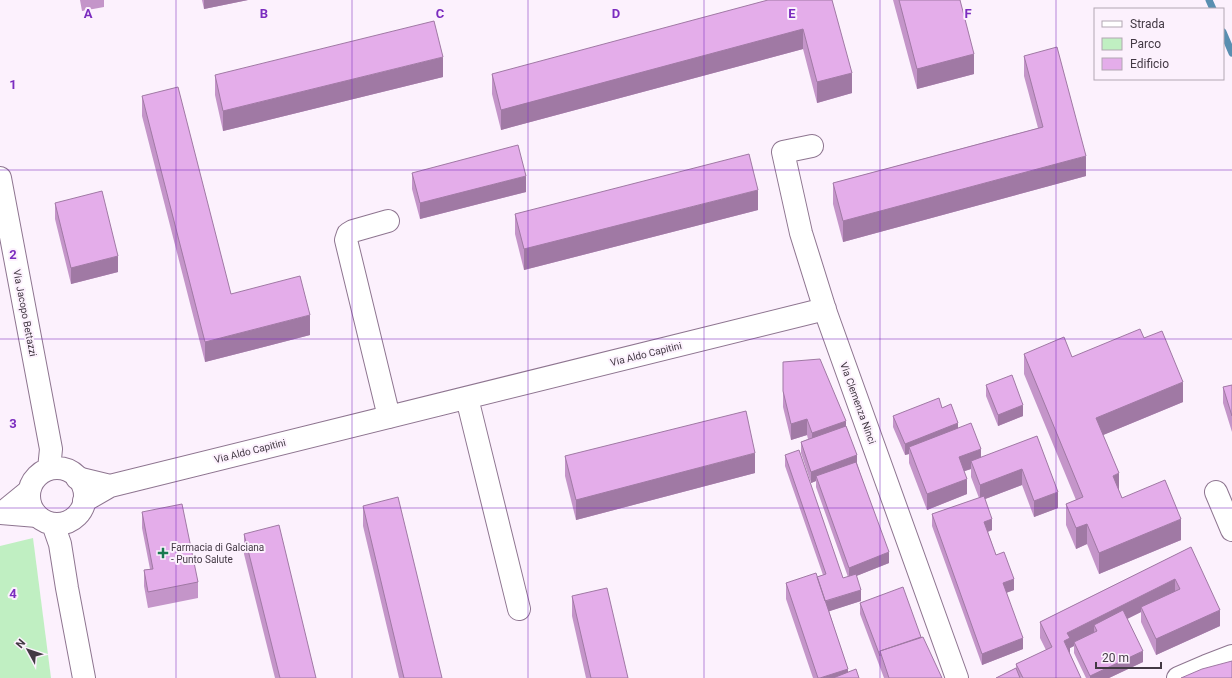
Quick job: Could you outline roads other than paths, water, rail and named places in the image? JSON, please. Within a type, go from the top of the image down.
[{"type":"street","name":"Via Clemenza Ninci","points":[[812,146],[783,152],[802,233],[840,355],[957,678]]},
{"type":"street","name":"Via Jacopo Bettazzi","points":[[0,178],[60,466],[82,484],[84,501]]},
{"type":"street","points":[[388,221],[353,231],[348,234],[346,240],[389,417]]},
{"type":"street","name":"Via Aldo Capitini","points":[[84,501],[110,486],[825,309]]},
{"type":"street","points":[[467,398],[519,609]]},
{"type":"street","name":"Via Aldo Capitini","points":[[60,466],[110,486]]},
{"type":"street","points":[[60,466],[36,477],[29,491],[29,500],[32,509],[53,520],[60,544],[66,588],[84,678]]},
{"type":"street","points":[[1,513],[29,491]]},
{"type":"street","points":[[1216,492],[1232,530]]},
{"type":"street","points":[[1,513],[53,520],[78,513],[84,501]]},
{"type":"street","points":[[1178,678],[1232,656]]},
{"type":"waterway","points":[[1209,0],[1213,8]]},
{"type":"waterway","points":[[1224,34],[1232,53]]},
{"type":"place","name":"Farmacia di Galciana - Punto Salute","points":[[163,553]]}]
